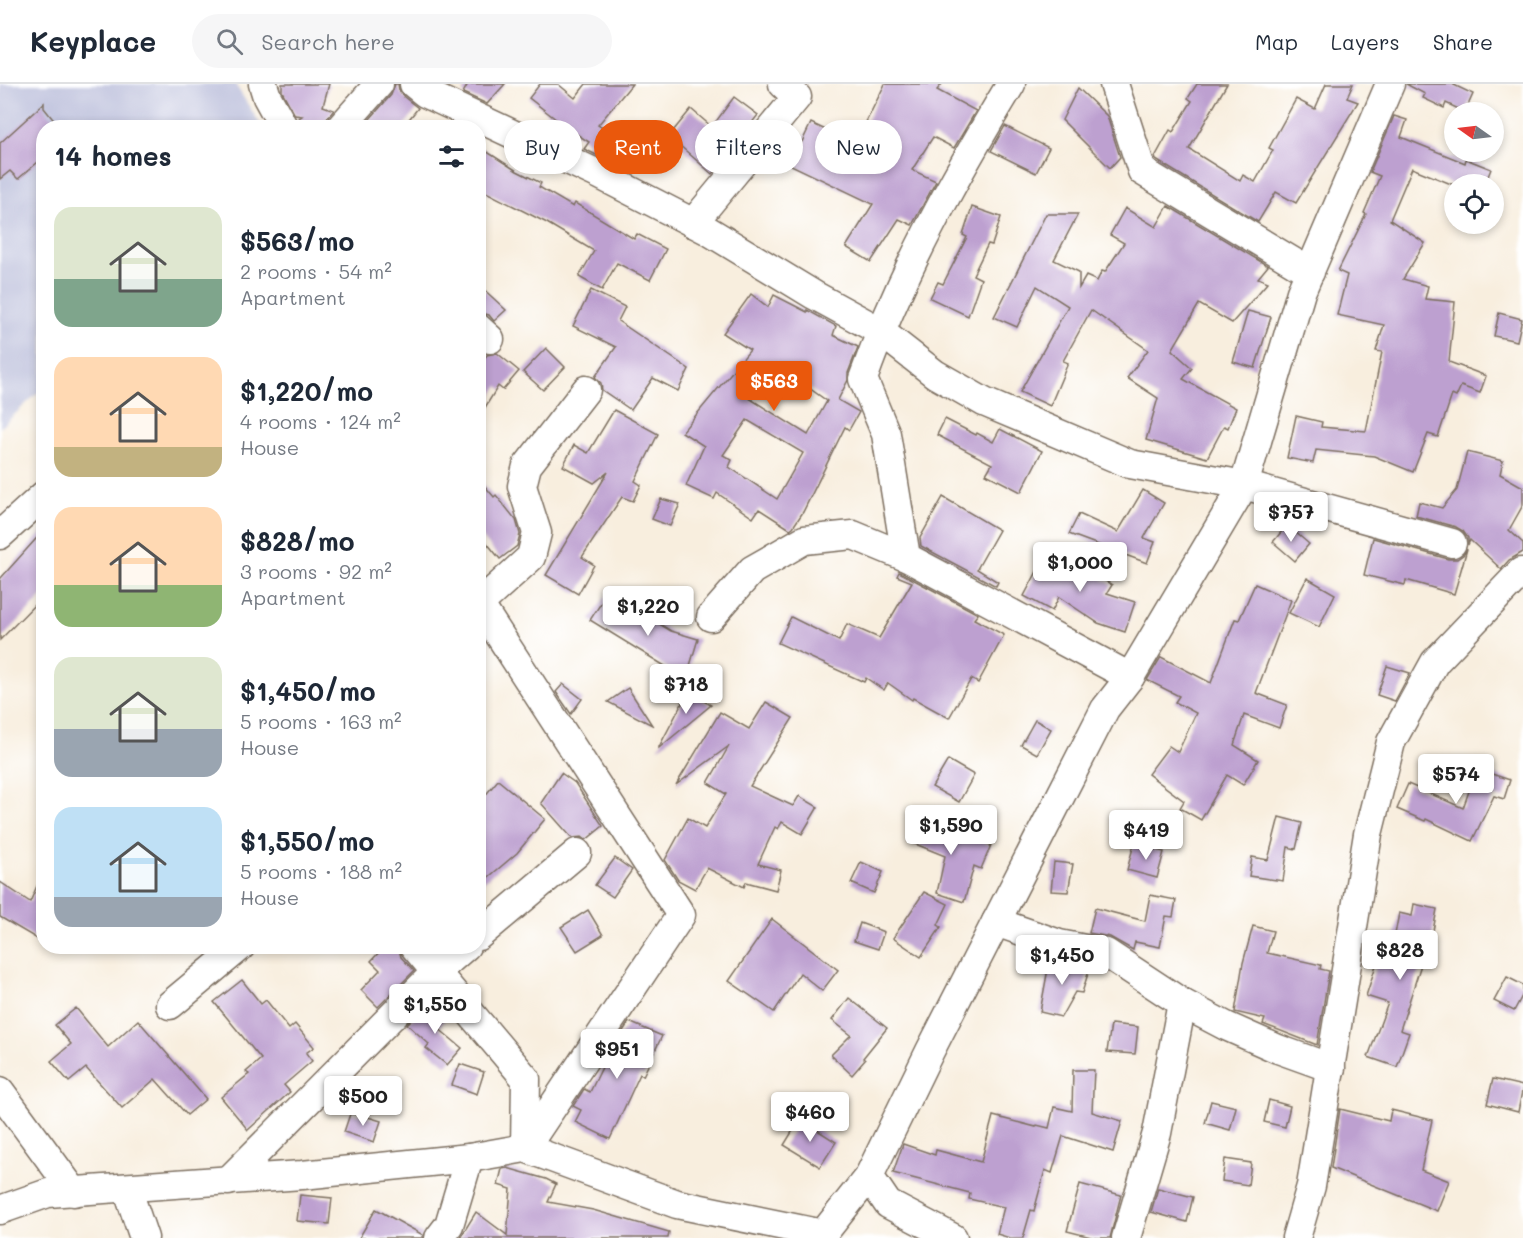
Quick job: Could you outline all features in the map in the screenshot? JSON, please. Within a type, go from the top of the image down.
[{"type":"street","points":[[263,84],[267,97],[280,120]]},
{"type":"street","points":[[347,120],[378,84]]},
{"type":"street","points":[[414,84],[425,93],[483,120]]},
{"type":"street","points":[[693,223],[797,97],[783,84]]},
{"type":"street","points":[[906,557],[886,434],[863,379],[880,331],[960,168],[1011,84]]},
{"type":"street","points":[[1114,84],[1142,171],[1310,272]]},
{"type":"street","points":[[0,1210],[48,1193],[302,1175],[469,1158],[525,1149],[677,1204],[823,1236],[869,1176],[1105,709],[1130,677],[1244,485],[1301,292],[1390,84]]},
{"type":"street","points":[[486,122],[600,175],[693,223],[814,295],[880,331],[935,374],[984,402],[1130,464],[1244,485],[1452,543]]},
{"type":"street","points":[[486,597],[531,557],[537,533],[522,486],[527,466],[586,390]]},
{"type":"street","points":[[0,535],[36,505]]},
{"type":"street","points":[[711,617],[752,570],[804,540],[853,535],[906,557],[1130,677]]},
{"type":"street","points":[[1296,1238],[1311,1186],[1368,834],[1390,742],[1435,662],[1523,572]]},
{"type":"street","points":[[486,614],[681,915],[525,1149]]},
{"type":"street","points":[[486,929],[577,853]]},
{"type":"street","points":[[996,922],[1059,944],[1106,953],[1182,1003],[1226,1026],[1278,1049],[1331,1068]]},
{"type":"street","points":[[170,1005],[231,954]]},
{"type":"street","points":[[421,954],[526,1079],[525,1149]]},
{"type":"street","points":[[228,1180],[457,954]]},
{"type":"street","points":[[1126,1238],[1157,1133],[1182,1003]]},
{"type":"street","points":[[0,1091],[74,1192]]},
{"type":"street","points":[[439,1238],[449,1225],[469,1158]]},
{"type":"street","points":[[869,1176],[888,1204],[953,1238]]},
{"type":"street","points":[[128,1188],[144,1238]]},
{"type":"shaded area","points":[[0,84],[235,84],[258,120],[36,120],[36,395],[0,428]]},
{"type":"building","points":[[282,84],[329,84],[323,106],[334,110],[326,120],[298,120],[302,116],[295,115],[282,91]]},
{"type":"building","points":[[395,84],[398,84],[404,97],[418,108],[408,120],[369,120],[391,95]]},
{"type":"building","points":[[468,84],[505,84],[487,104],[463,93]]},
{"type":"building","points":[[540,84],[558,84],[575,98],[586,84],[632,84],[602,120],[594,120],[594,154],[584,149],[589,142],[582,138],[582,120],[557,120],[529,98]]},
{"type":"building","points":[[885,84],[942,84],[937,90],[976,111],[954,148],[933,137],[912,170],[936,181],[912,225],[899,219],[871,262],[846,247],[873,204],[803,171],[803,140],[811,123],[815,125],[815,174],[902,174],[902,120],[867,120]]},
{"type":"building","points":[[1197,84],[1227,84],[1189,149],[1240,181],[1243,175],[1255,182],[1273,150],[1269,148],[1296,99],[1315,109],[1326,84],[1353,84],[1347,98],[1358,102],[1296,203],[1276,192],[1258,222],[1156,160],[1155,157],[1170,130],[1173,132],[1192,101],[1188,98]]},
{"type":"building","points":[[1406,84],[1455,84],[1473,94],[1469,102],[1444,102],[1444,108],[1423,98],[1425,94]]},
{"type":"building","points":[[1078,88],[1107,116],[1120,157],[1110,168],[1062,120]]},
{"type":"building","points":[[734,97],[758,115],[754,120],[717,120]]},
{"type":"building","points":[[44,103],[44,108],[54,120],[36,120],[36,164],[18,179],[10,171],[0,179],[0,143]]},
{"type":"building","points":[[691,109],[704,120],[695,120],[695,159],[683,148],[682,120]]},
{"type":"building","points":[[1394,116],[1407,120],[1401,137],[1444,154],[1444,162],[1474,162],[1491,169],[1489,174],[1444,174],[1444,181],[1412,168],[1390,220],[1425,243],[1403,279],[1428,286],[1425,299],[1455,302],[1449,362],[1486,376],[1480,393],[1461,386],[1456,397],[1452,395],[1438,437],[1428,434],[1413,472],[1374,456],[1316,450],[1313,463],[1287,458],[1296,416],[1322,422],[1321,427],[1366,431],[1382,352],[1376,351],[1384,325],[1337,315],[1347,275],[1338,271],[1366,214],[1364,213],[1380,176],[1370,172]]},
{"type":"building","points":[[1005,126],[1049,148],[1036,173],[991,151]]},
{"type":"building","points":[[486,151],[504,163],[504,174],[523,174],[541,183],[539,187],[573,207],[575,203],[634,239],[637,234],[666,249],[650,280],[617,263],[602,290],[579,277],[594,251],[547,223],[486,192]]},
{"type":"building","points":[[1168,206],[1268,266],[1258,278],[1268,282],[1232,323],[1199,304],[1172,350],[1192,368],[1183,379],[1236,408],[1228,428],[1224,426],[1207,458],[1146,440],[1158,398],[1127,378],[1148,350],[1091,310],[1063,361],[1068,363],[1050,406],[1020,392],[1068,306],[1037,286],[1017,327],[994,317],[1046,214],[1078,214],[1054,260],[1079,272],[1079,288],[1086,276],[1097,281],[1124,243],[1110,235],[1125,208],[1156,227]]},
{"type":"building","points":[[972,207],[1001,217],[992,245],[988,244],[973,275],[981,279],[968,316],[930,298],[938,282],[943,284],[967,237],[963,235]]},
{"type":"building","points":[[591,290],[625,307],[618,321],[689,369],[678,391],[653,378],[631,410],[602,390],[601,383],[595,377],[616,347],[573,326]]},
{"type":"building","points":[[486,291],[506,310],[494,321],[486,314]]},
{"type":"building","points":[[751,294],[768,307],[774,295],[836,326],[833,335],[858,347],[848,373],[848,380],[838,400],[859,412],[849,430],[845,427],[803,512],[790,529],[759,509],[753,518],[717,493],[714,499],[686,486],[704,446],[682,432],[750,350],[723,333]],"holes":[[[777,365],[827,401],[808,435],[749,398]],[[747,420],[803,453],[777,499],[729,467],[732,460],[723,455]]]},
{"type":"building","points":[[1248,311],[1271,317],[1255,368],[1233,362]]},
{"type":"building","points":[[1499,313],[1522,319],[1517,341],[1494,336]]},
{"type":"building","points":[[546,348],[565,367],[543,390],[523,372]]},
{"type":"building","points":[[497,353],[519,371],[503,390],[498,386],[486,406],[486,356]]},
{"type":"building","points":[[614,410],[658,434],[635,481],[641,485],[633,501],[622,497],[582,557],[594,565],[578,594],[546,575],[608,472],[594,483],[563,466],[574,445],[588,453]]},
{"type":"building","points":[[945,419],[993,442],[1000,429],[1042,451],[1021,492],[986,474],[992,464],[937,435]]},
{"type":"building","points":[[1467,452],[1503,461],[1500,474],[1523,487],[1523,505],[1509,530],[1523,543],[1523,552],[1509,560],[1501,569],[1470,540],[1468,545],[1468,538],[1463,531],[1416,516],[1419,502],[1442,508],[1457,490]]},
{"type":"building","points":[[486,488],[494,497],[496,495],[516,520],[520,534],[517,546],[500,559],[486,542]]},
{"type":"building","points":[[1143,490],[1164,503],[1144,538],[1155,542],[1147,563],[1069,534],[1079,514],[1118,532]]},
{"type":"building","points":[[943,497],[999,530],[977,569],[998,582],[996,586],[921,546],[920,538]]},
{"type":"building","points":[[661,499],[680,504],[670,526],[652,519]]},
{"type":"building","points":[[1287,525],[1309,544],[1295,561],[1273,542]]},
{"type":"building","points":[[1373,538],[1448,559],[1457,559],[1467,549],[1454,594],[1406,580],[1405,585],[1364,575]]},
{"type":"building","points":[[36,539],[36,603],[0,640],[0,579]]},
{"type":"building","points":[[1060,552],[1112,585],[1107,593],[1135,602],[1125,632],[1098,623],[1059,597],[1052,611],[1024,596],[1040,566],[1050,572]]},
{"type":"building","points":[[899,572],[978,614],[974,619],[1004,635],[978,683],[971,679],[949,718],[913,698],[912,700],[888,683],[884,690],[866,678],[864,682],[778,643],[791,617],[839,641],[847,624],[879,638],[912,582],[897,576]]},
{"type":"building","points":[[1307,578],[1335,594],[1319,627],[1289,613]]},
{"type":"building","points":[[1255,584],[1291,600],[1256,693],[1287,705],[1279,728],[1244,715],[1234,745],[1258,760],[1243,785],[1227,775],[1201,820],[1180,808],[1184,801],[1148,774],[1169,746],[1178,752],[1196,713],[1175,702],[1179,696],[1147,680],[1161,657],[1211,683],[1235,619],[1239,620]]},
{"type":"building","points":[[605,597],[650,626],[653,620],[671,631],[698,639],[686,679],[590,620]]},
{"type":"building","points":[[1387,666],[1410,673],[1395,701],[1377,695]]},
{"type":"building","points":[[563,684],[582,699],[571,714],[556,692]]},
{"type":"building","points":[[628,688],[652,725],[608,702]]},
{"type":"building","points":[[688,692],[711,705],[659,748],[659,747]]},
{"type":"building","points":[[766,702],[793,718],[750,786],[793,806],[799,796],[818,807],[802,834],[782,822],[778,829],[775,827],[758,864],[781,870],[776,890],[746,882],[744,887],[707,868],[695,889],[678,880],[665,860],[688,818],[705,828],[726,794],[708,783],[729,746],[676,785],[720,712],[749,729]]},
{"type":"building","points":[[1035,720],[1051,729],[1037,754],[1021,745]]},
{"type":"building","points":[[948,760],[974,775],[959,802],[932,787]]},
{"type":"building","points":[[1477,769],[1510,780],[1504,799],[1494,796],[1472,841],[1426,819],[1425,821],[1397,809],[1408,784],[1463,808]]},
{"type":"building","points":[[561,773],[575,783],[603,826],[586,840],[582,837],[572,838],[541,803]]},
{"type":"building","points":[[498,780],[545,819],[517,853],[486,879],[486,794]]},
{"type":"building","points":[[917,817],[991,845],[981,869],[974,866],[964,902],[937,893],[945,856],[908,841]]},
{"type":"building","points":[[1279,817],[1302,823],[1296,849],[1288,847],[1283,881],[1249,876],[1252,857],[1268,860]]},
{"type":"building","points":[[1134,844],[1164,852],[1157,878],[1127,870]]},
{"type":"building","points":[[615,858],[632,870],[613,897],[595,885]]},
{"type":"building","points":[[861,862],[883,872],[874,893],[851,883]]},
{"type":"building","points":[[1054,862],[1073,864],[1068,892],[1051,891]]},
{"type":"building","points":[[0,882],[30,902],[36,888],[36,938],[0,917]]},
{"type":"building","points":[[924,892],[948,904],[938,925],[941,927],[921,957],[893,938]]},
{"type":"building","points":[[1150,895],[1176,900],[1173,917],[1166,916],[1160,947],[1135,942],[1133,950],[1110,937],[1089,933],[1095,908],[1145,921]]},
{"type":"building","points":[[1414,904],[1437,909],[1429,953],[1425,952],[1400,1030],[1409,1033],[1397,1067],[1368,1057],[1388,1003],[1366,996],[1380,953],[1391,956],[1399,913],[1412,916]]},
{"type":"building","points":[[588,910],[603,935],[577,951],[561,927]]},
{"type":"building","points":[[772,919],[838,970],[822,991],[800,973],[774,1012],[729,981]]},
{"type":"building","points":[[860,923],[884,932],[878,949],[854,941]]},
{"type":"building","points":[[1253,926],[1273,931],[1267,953],[1321,965],[1320,969],[1329,971],[1317,1045],[1263,1024],[1265,1019],[1235,1012],[1243,963]]},
{"type":"building","points":[[378,954],[400,954],[414,971],[378,1007],[361,990],[380,970],[371,961]]},
{"type":"building","points":[[1050,958],[1090,967],[1082,993],[1075,992],[1061,1017],[1040,1012]]},
{"type":"building","points":[[1507,977],[1523,985],[1523,994],[1514,1011],[1494,1001]]},
{"type":"building","points":[[242,980],[261,1004],[266,1000],[289,1029],[295,1024],[314,1047],[306,1053],[312,1061],[284,1085],[290,1092],[248,1130],[221,1097],[249,1074],[246,1072],[261,1059],[214,1002]]},
{"type":"building","points":[[849,998],[887,1028],[852,1075],[831,1055],[851,1035],[832,1020]]},
{"type":"building","points":[[427,1005],[444,1021],[438,1028],[462,1048],[447,1065],[426,1048],[429,1044],[407,1024]]},
{"type":"building","points":[[76,1008],[108,1047],[138,1020],[206,1099],[187,1115],[155,1079],[122,1108],[86,1068],[69,1082],[51,1061],[71,1044],[55,1025]]},
{"type":"building","points":[[629,1022],[662,1036],[643,1076],[640,1074],[610,1139],[575,1122],[581,1110],[573,1106],[584,1089],[590,1092],[610,1051]]},
{"type":"building","points":[[1111,1024],[1138,1027],[1135,1054],[1107,1052]]},
{"type":"building","points":[[460,1064],[484,1072],[477,1094],[452,1085]]},
{"type":"building","points":[[1073,1070],[1094,1070],[1092,1112],[1122,1121],[1113,1152],[1063,1136],[1052,1173],[1045,1170],[1034,1211],[1031,1210],[1023,1238],[1010,1238],[997,1234],[1004,1207],[969,1199],[970,1193],[893,1173],[903,1144],[935,1155],[936,1150],[981,1162],[993,1116],[1049,1128],[1054,1107],[1072,1111]]},
{"type":"building","points":[[1493,1079],[1523,1086],[1518,1112],[1487,1104]]},
{"type":"building","points":[[1269,1100],[1290,1106],[1285,1127],[1264,1122]]},
{"type":"building","points":[[1211,1101],[1236,1107],[1230,1130],[1205,1123]]},
{"type":"building","points":[[1340,1109],[1389,1121],[1391,1110],[1432,1120],[1421,1170],[1449,1181],[1437,1211],[1331,1168]]},
{"type":"building","points":[[350,1114],[381,1121],[374,1142],[344,1132]]},
{"type":"building","points":[[800,1119],[836,1142],[820,1167],[784,1145]]},
{"type":"building","points":[[1225,1159],[1251,1163],[1248,1185],[1222,1181]]},
{"type":"building","points":[[507,1168],[556,1184],[548,1202],[593,1210],[669,1232],[668,1238],[460,1238],[476,1212],[507,1235],[511,1189],[498,1185],[502,1169]]},
{"type":"building","points":[[1080,1184],[1121,1195],[1110,1238],[1095,1238],[1067,1231]]},
{"type":"building","points":[[1158,1188],[1193,1197],[1187,1222],[1151,1212]]},
{"type":"building","points":[[300,1195],[332,1198],[329,1224],[297,1221]]},
{"type":"building","points":[[376,1209],[423,1235],[423,1238],[359,1238]]}]
